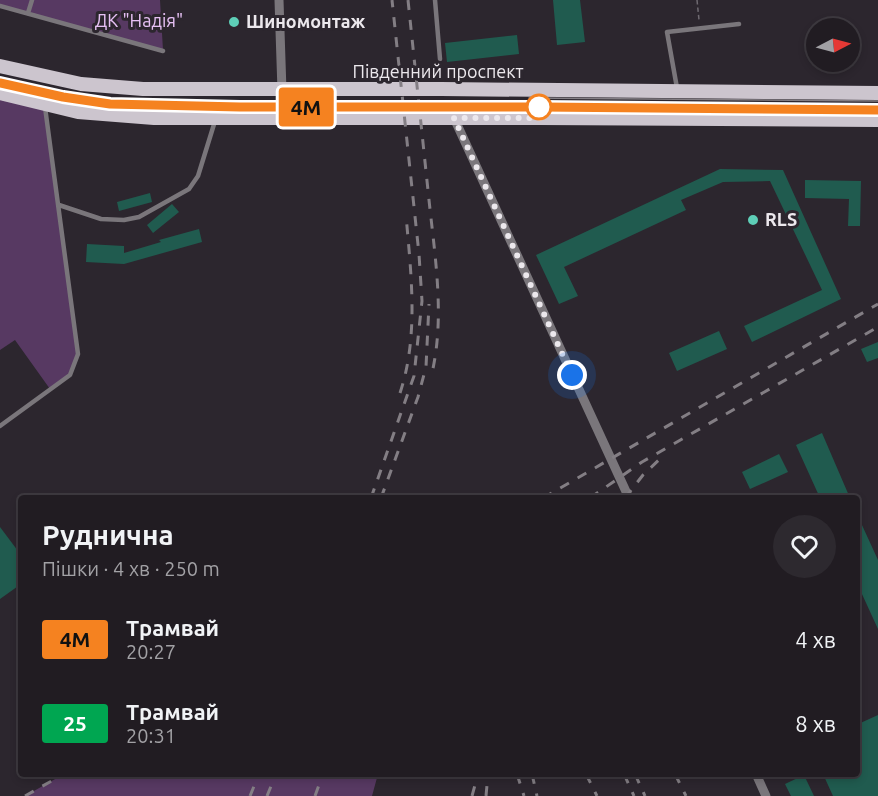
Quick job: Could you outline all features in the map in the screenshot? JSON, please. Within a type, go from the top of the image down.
[{"type":"main road","name":"Південний проспект","points":[[0,66],[81,84],[117,88],[282,91],[878,93]]},
{"type":"main road","points":[[0,93],[45,105],[103,116],[154,118],[878,120]]},
{"type":"street","points":[[279,0],[282,91]]},
{"type":"street","points":[[454,118],[628,495]]},
{"type":"street","points":[[757,777],[766,796]]},
{"type":"lane","points":[[28,14],[32,0]]},
{"type":"lane","points":[[435,0],[440,59]]},
{"type":"lane","points":[[0,6],[163,51]]},
{"type":"lane","points":[[678,91],[668,32],[739,24]]},
{"type":"lane","points":[[0,426],[70,375],[78,354],[45,105]]},
{"type":"lane","points":[[59,205],[101,219],[124,220],[139,217],[189,189],[198,176],[216,118]]},
{"type":"path","points":[[697,0],[700,28]]},
{"type":"green space","name":"ДК \"Надія\"","points":[[0,0],[160,0],[163,50],[0,6]]},
{"type":"green space","points":[[0,93],[45,105],[78,354],[70,375],[50,389],[15,340],[0,350]]},
{"type":"green space","points":[[59,777],[377,777],[372,796],[25,796]]},
{"type":"building","points":[[553,0],[580,0],[585,42],[557,45]]},
{"type":"building","points":[[517,35],[519,54],[447,62],[445,43]]},
{"type":"building","points":[[720,169],[783,170],[841,299],[752,342],[744,326],[822,290],[770,181],[723,182],[681,200],[686,210],[564,267],[578,296],[559,304],[536,255]]},
{"type":"building","points":[[805,180],[861,181],[860,226],[848,226],[849,199],[805,198]]},
{"type":"building","points":[[150,193],[152,202],[119,211],[117,202]]},
{"type":"building","points":[[172,204],[179,212],[153,233],[147,225]]},
{"type":"building","points":[[199,229],[202,242],[124,264],[86,262],[87,244],[124,246],[124,253]]},
{"type":"building","points":[[719,331],[727,349],[677,371],[669,353]]},
{"type":"building","points":[[878,342],[878,358],[867,362],[861,349]]},
{"type":"building","points":[[822,433],[849,495],[819,495],[796,445]]},
{"type":"building","points":[[779,454],[788,472],[750,489],[742,472]]},
{"type":"building","points":[[860,521],[878,560],[878,629],[860,590]]},
{"type":"building","points":[[0,527],[18,551],[18,586],[0,599]]},
{"type":"building","points":[[878,715],[878,796],[833,796],[824,777],[860,777],[860,723]]},
{"type":"building","points":[[805,777],[814,796],[791,796],[785,784]]},
{"type":"tram line","points":[[0,83],[85,101],[135,104],[240,107],[878,110]]},
{"type":"tram line","name":"4М","points":[[0,83],[63,97],[110,104],[240,107],[878,110]]},
{"type":"tram line","points":[[529,98],[878,101]]},
{"type":"railway","points":[[372,495],[414,376],[422,301],[392,0]]},
{"type":"railway","points":[[408,0],[438,287],[438,330],[432,373]]},
{"type":"railway","points":[[400,393],[406,371],[412,327],[406,215]]},
{"type":"railway","points":[[382,495],[418,397],[426,367],[429,304]]},
{"type":"railway","points":[[548,495],[878,304]]},
{"type":"railway","points":[[594,495],[642,462],[878,327]]},
{"type":"railway","points":[[627,495],[643,475],[662,457]]},
{"type":"railway","points":[[25,796],[59,777]]},
{"type":"railway","points":[[250,796],[258,777]]},
{"type":"railway","points":[[267,796],[275,777]]},
{"type":"railway","points":[[315,796],[322,777]]},
{"type":"railway","points":[[472,796],[477,777]]},
{"type":"railway","points":[[486,796],[488,777]]},
{"type":"railway","points":[[518,777],[524,796]]},
{"type":"railway","points":[[533,777],[537,796]]},
{"type":"railway","points":[[588,777],[597,796]]},
{"type":"railway","points":[[625,777],[634,796]]},
{"type":"railway","points":[[636,777],[645,796]]},
{"type":"railway","points":[[676,777],[686,796]]},
{"type":"place","name":"Шиномонтаж","points":[[234,22]]},
{"type":"place","name":"RLS","points":[[753,220]]},
{"type":"route","points":[[539,107],[540,118],[454,118],[572,375]]}]
